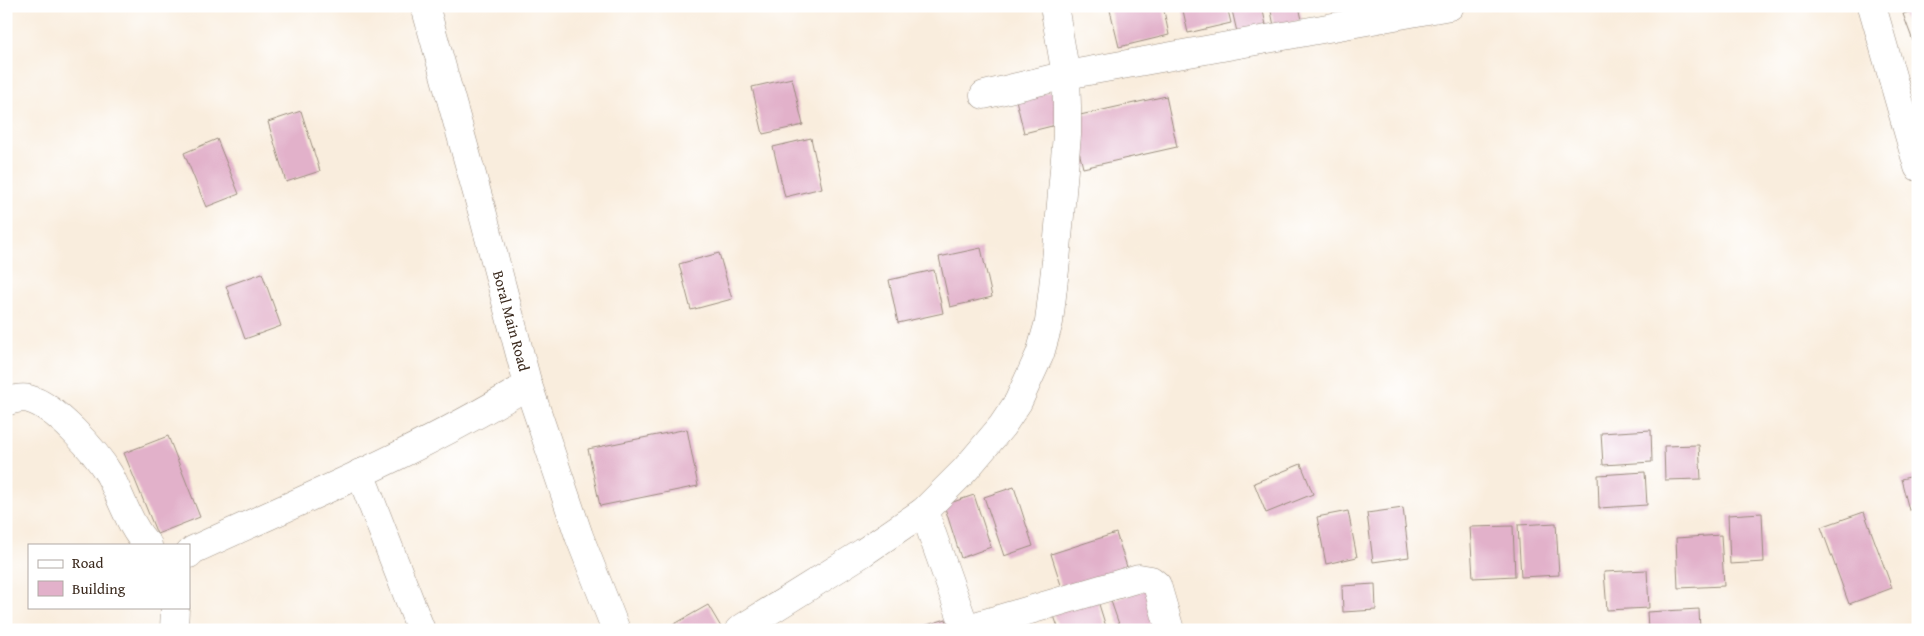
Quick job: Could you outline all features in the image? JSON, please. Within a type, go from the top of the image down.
[{"type":"street","name":"Boral Main Road","points":[[425,6],[528,385],[579,536],[616,630]]},
{"type":"street","points":[[739,630],[924,512],[965,470],[1002,426],[1018,402],[1040,354],[1049,322],[1056,261],[1067,135],[1066,75],[1054,6]]},
{"type":"street","points":[[984,95],[1066,75],[1450,6]]},
{"type":"street","points":[[1872,6],[1918,167]]},
{"type":"street","points":[[190,553],[454,428],[528,385]]},
{"type":"street","points":[[6,402],[16,398],[38,402],[49,409],[88,445],[109,474],[140,536],[147,544]]},
{"type":"street","points":[[360,473],[421,630]]},
{"type":"street","points":[[924,512],[966,629],[1139,578],[1151,580],[1156,585],[1170,630]]},
{"type":"street","points":[[174,630],[175,608]]},
{"type":"building","points":[[1109,6],[1163,6],[1169,35],[1119,47]]},
{"type":"building","points":[[1182,6],[1227,6],[1231,23],[1188,33]]},
{"type":"building","points":[[1231,6],[1262,6],[1266,25],[1237,32]]},
{"type":"building","points":[[1270,6],[1299,6],[1302,20],[1274,26]]},
{"type":"building","points":[[1918,9],[1918,39],[1913,41],[1903,14]]},
{"type":"building","points":[[792,78],[803,125],[763,134],[752,87]]},
{"type":"building","points":[[1053,91],[1060,124],[1024,133],[1016,100]]},
{"type":"building","points":[[1166,96],[1177,147],[1083,168],[1071,117]]},
{"type":"building","points":[[301,111],[320,171],[286,182],[268,122]]},
{"type":"building","points":[[811,138],[822,188],[785,197],[773,147]]},
{"type":"building","points":[[217,139],[239,194],[206,207],[184,153]]},
{"type":"building","points":[[981,248],[992,297],[950,307],[939,257]]},
{"type":"building","points":[[719,253],[732,299],[691,310],[679,264]]},
{"type":"building","points":[[934,270],[943,313],[898,323],[889,280]]},
{"type":"building","points":[[262,273],[281,326],[245,339],[226,286]]},
{"type":"building","points":[[687,429],[698,486],[600,506],[588,449]]},
{"type":"building","points":[[1651,430],[1652,462],[1603,465],[1601,433]]},
{"type":"building","points":[[168,436],[200,517],[157,534],[124,453]]},
{"type":"building","points":[[1699,445],[1701,479],[1665,480],[1664,446]]},
{"type":"building","points":[[1301,464],[1313,494],[1266,513],[1254,483]]},
{"type":"building","points":[[1645,472],[1647,505],[1599,508],[1598,475]]},
{"type":"building","points":[[1918,475],[1918,508],[1909,510],[1901,479]]},
{"type":"building","points":[[1014,487],[1033,546],[1004,556],[984,497]]},
{"type":"building","points":[[974,495],[991,547],[961,558],[944,505]]},
{"type":"building","points":[[1403,508],[1409,557],[1373,562],[1367,513]]},
{"type":"building","points":[[1348,511],[1357,557],[1326,564],[1317,517]]},
{"type":"building","points":[[1864,512],[1892,588],[1849,604],[1821,527]]},
{"type":"building","points":[[1762,513],[1764,562],[1730,564],[1728,515]]},
{"type":"building","points":[[1556,523],[1559,575],[1521,577],[1518,525]]},
{"type":"building","points":[[1513,526],[1515,576],[1473,578],[1470,527]]},
{"type":"building","points":[[1116,533],[1127,567],[1062,588],[1051,554]]},
{"type":"building","points":[[1721,535],[1724,586],[1678,588],[1676,538]]},
{"type":"building","points":[[1647,570],[1649,608],[1607,610],[1604,572]]},
{"type":"building","points":[[1375,584],[1376,610],[1343,612],[1342,586]]},
{"type":"building","points":[[1152,587],[1166,630],[1121,630],[1111,601]]},
{"type":"building","points":[[1097,598],[1107,630],[1059,630],[1053,613]]},
{"type":"building","points":[[708,605],[721,627],[717,630],[664,630]]},
{"type":"building","points":[[1699,609],[1700,630],[1648,630],[1647,612]]},
{"type":"building","points":[[946,619],[949,630],[914,630],[914,629]]}]
